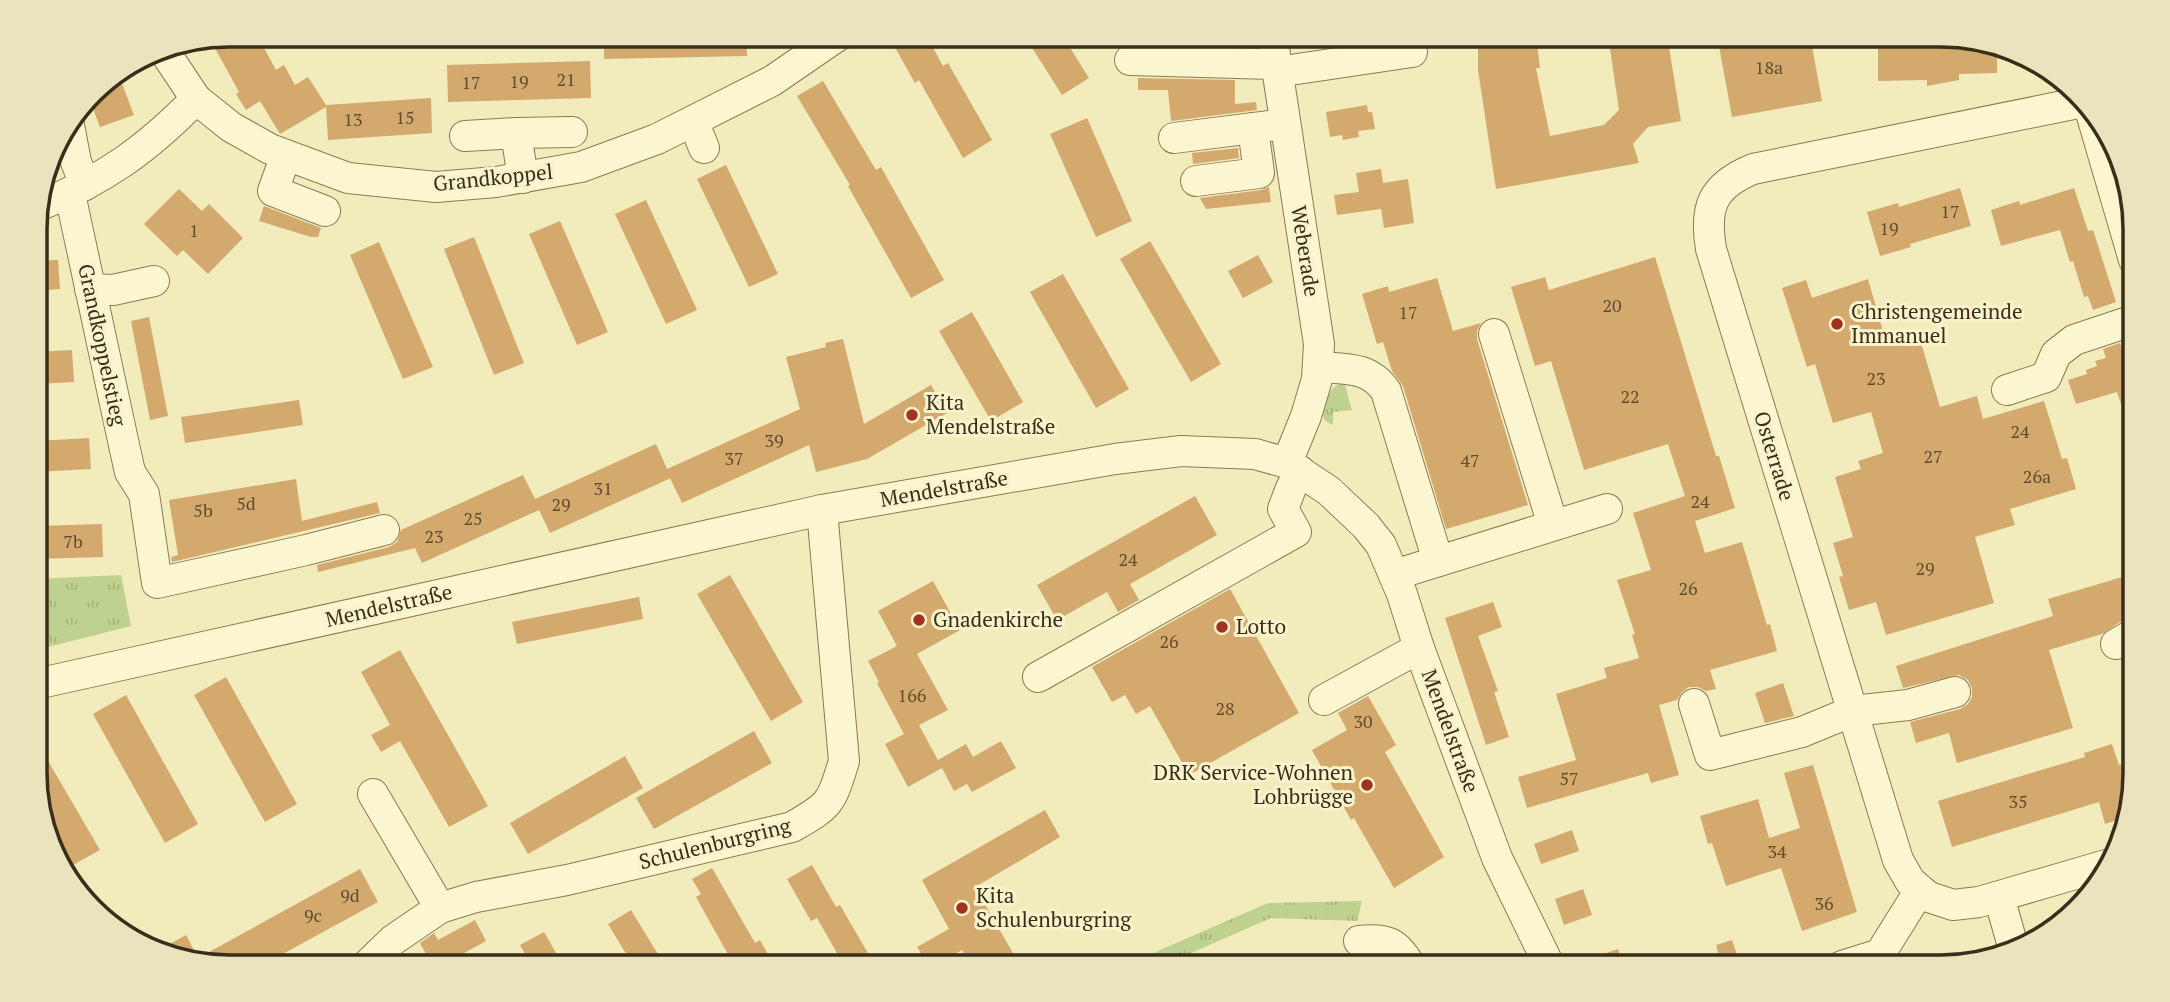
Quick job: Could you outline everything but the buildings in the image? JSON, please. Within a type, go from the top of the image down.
[{"type":"street","name":"Weberade","points":[[1038,677],[1296,531],[1283,509],[1291,488],[1306,416],[1317,379],[1319,344],[1274,47]]},
{"type":"street","name":"Grandkoppel","points":[[168,58],[196,99],[231,127],[270,149],[348,178],[436,187],[496,182],[581,167],[657,139],[772,81],[821,48]]},
{"type":"street","points":[[1130,60],[1277,68],[1412,52]]},
{"type":"street","points":[[50,201],[78,190],[118,167],[169,127],[196,99]]},
{"type":"street","name":"Osterrade","points":[[2073,104],[1753,169],[1733,177],[1717,193],[1709,209],[1707,228],[1710,249],[1898,860],[1910,881],[1929,897],[1953,905],[1999,897],[2096,867]]},
{"type":"street","points":[[693,121],[704,148]]},
{"type":"street","points":[[1174,138],[1285,124]]},
{"type":"street","points":[[1196,181],[1259,173],[1253,128]]},
{"type":"street","points":[[465,136],[572,132]]},
{"type":"street","points":[[516,133],[523,177]]},
{"type":"street","name":"Grandkoppelstieg","points":[[72,139],[90,289],[131,472],[144,494],[157,583],[306,551],[384,530]]},
{"type":"street","points":[[2099,140],[2122,220]]},
{"type":"street","points":[[286,155],[273,191],[325,211]]},
{"type":"street","points":[[90,289],[113,290],[154,281]]},
{"type":"street","points":[[2007,390],[2046,377],[2056,354],[2074,340],[2123,324]]},
{"type":"street","points":[[1494,334],[1553,525]]},
{"type":"street","points":[[1318,367],[1367,373],[1378,379],[1386,391],[1438,561]]},
{"type":"street","name":"Mendelstraße","points":[[47,682],[822,510],[1115,459],[1181,451],[1255,454],[1294,467],[1329,491],[1366,526],[1381,545],[1497,858],[1544,954]]},
{"type":"street","points":[[1394,575],[1607,509]]},
{"type":"street","name":"Schulenburgring","points":[[378,955],[393,940],[440,908],[476,897],[511,879],[792,827],[814,815],[831,801],[844,761],[822,510]]},
{"type":"street","points":[[1324,700],[1419,648]]},
{"type":"street","points":[[1694,704],[1710,755],[1802,732],[1853,711],[1908,705],[1955,692]]},
{"type":"street","points":[[373,794],[440,908]]},
{"type":"street","points":[[1880,954],[1920,890]]},
{"type":"street","points":[[1999,897],[2011,941]]},
{"type":"street","points":[[1359,941],[1378,939],[1395,944],[1402,954]]},
{"type":"green space","points":[[1344,382],[1352,410],[1333,412],[1333,425],[1325,421],[1321,411],[1332,390]]},
{"type":"green space","points":[[121,575],[131,626],[47,647],[47,578]]},
{"type":"green space","points":[[1362,901],[1357,921],[1271,918],[1188,954],[1150,954],[1268,903]]},
{"type":"place","name":"Christengemeinde Immanuel","points":[[1837,324]]},
{"type":"place","name":"Kita Mendelstraße","points":[[912,415]]},
{"type":"place","name":"Gnadenkirche","points":[[919,620]]},
{"type":"place","name":"Lotto","points":[[1222,627]]},
{"type":"place","name":"DRK Service-Wohnen Lohbrügge","points":[[1367,785]]},
{"type":"place","name":"Kita Schulenburgring","points":[[962,908]]}]
